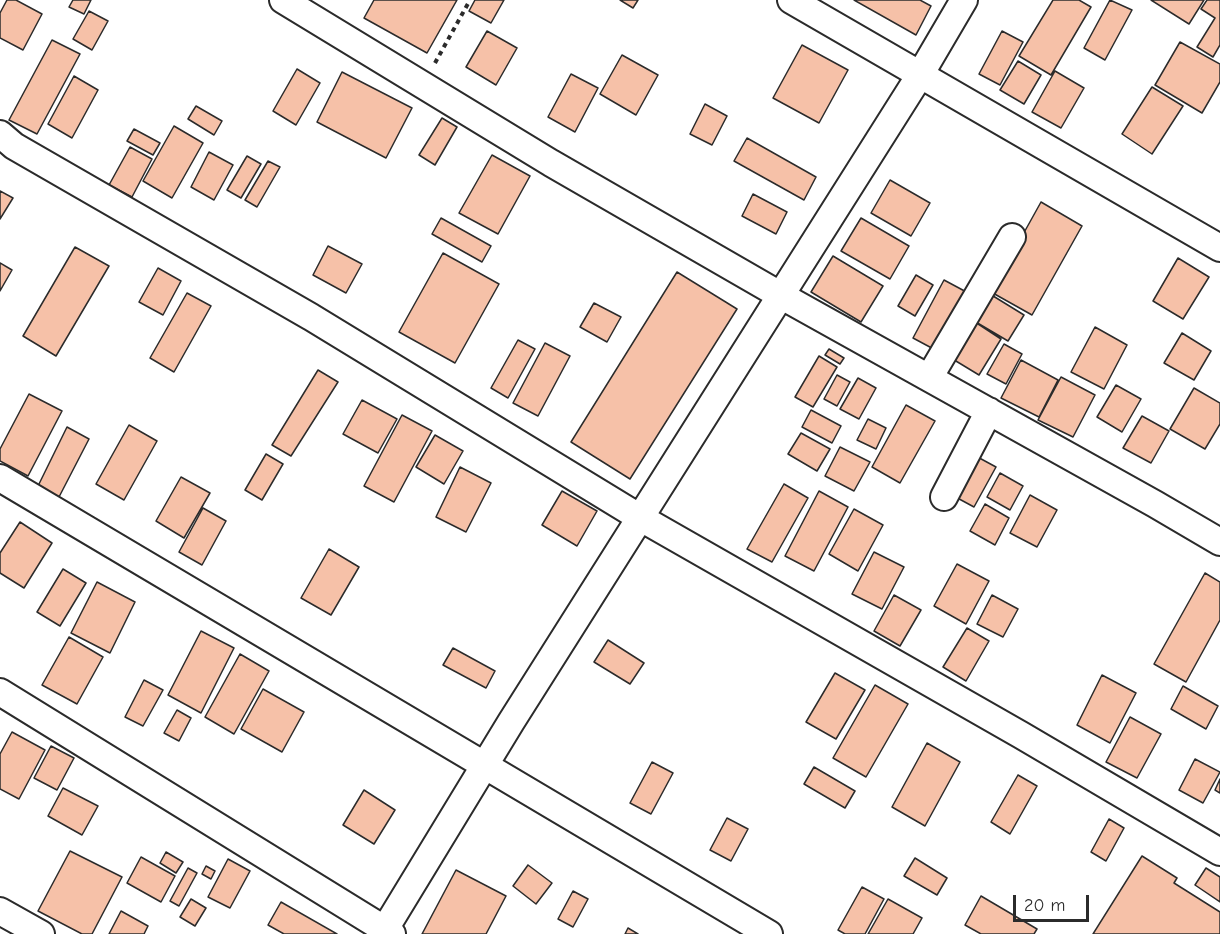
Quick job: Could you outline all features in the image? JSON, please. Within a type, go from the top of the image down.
[{"type":"street","points":[[283,0],[561,169],[1220,542]]},
{"type":"street","points":[[791,0],[1220,248]]},
{"type":"street","points":[[0,692],[386,933],[485,765],[639,517],[920,75],[964,0]]},
{"type":"street","points":[[0,134],[14,146],[311,318],[639,517],[1022,735],[1220,852]]},
{"type":"street","points":[[929,378],[1012,237]]},
{"type":"street","points":[[944,497],[989,411]]},
{"type":"street","points":[[0,478],[769,934]]},
{"type":"street","points":[[0,911],[41,934]]},
{"type":"path","points":[[423,84],[470,0]]},
{"type":"building","points":[[7,0],[16,0],[42,14],[23,50],[0,38],[0,13]]},
{"type":"building","points":[[73,0],[91,0],[84,14],[69,7]]},
{"type":"building","points":[[374,0],[457,0],[427,53],[364,18]]},
{"type":"building","points":[[475,0],[504,0],[491,23],[469,11]]},
{"type":"building","points":[[620,0],[638,0],[633,8]]},
{"type":"building","points":[[854,0],[920,0],[931,6],[916,35]]},
{"type":"building","points":[[1053,0],[1079,0],[1091,7],[1051,75],[1019,56]]},
{"type":"building","points":[[1110,0],[1132,10],[1105,60],[1084,48]]},
{"type":"building","points":[[1151,0],[1204,0],[1189,24]]},
{"type":"building","points":[[1207,0],[1220,0],[1220,45],[1213,57],[1197,47],[1215,18],[1201,9]]},
{"type":"building","points":[[89,11],[108,21],[92,50],[73,39]]},
{"type":"building","points":[[487,31],[517,48],[496,85],[466,67]]},
{"type":"building","points":[[1002,31],[1023,42],[1000,85],[979,74]]},
{"type":"building","points":[[52,40],[80,54],[37,134],[9,120]]},
{"type":"building","points":[[1180,42],[1220,64],[1220,82],[1202,113],[1155,85]]},
{"type":"building","points":[[802,45],[848,70],[819,123],[773,98]]},
{"type":"building","points":[[622,55],[658,75],[636,115],[600,94]]},
{"type":"building","points":[[1018,61],[1041,75],[1024,104],[1000,90]]},
{"type":"building","points":[[297,69],[320,83],[296,125],[273,111]]},
{"type":"building","points":[[1055,71],[1084,88],[1061,128],[1032,112]]},
{"type":"building","points":[[342,72],[412,108],[386,158],[317,122]]},
{"type":"building","points":[[571,74],[598,88],[575,132],[548,117]]},
{"type":"building","points":[[74,76],[98,90],[72,138],[48,124]]},
{"type":"building","points":[[1152,87],[1183,106],[1152,154],[1122,134]]},
{"type":"building","points":[[705,104],[727,116],[712,145],[690,134]]},
{"type":"building","points":[[196,106],[222,121],[214,135],[188,119]]},
{"type":"building","points":[[442,118],[457,127],[435,165],[419,155]]},
{"type":"building","points":[[174,126],[203,143],[172,198],[143,181]]},
{"type":"building","points":[[134,129],[160,143],[153,155],[127,141]]},
{"type":"building","points":[[747,138],[816,177],[804,200],[734,161]]},
{"type":"building","points":[[130,147],[152,159],[132,197],[109,185]]},
{"type":"building","points":[[209,152],[233,165],[214,200],[191,187]]},
{"type":"building","points":[[492,155],[530,176],[498,234],[459,213]]},
{"type":"building","points":[[247,156],[261,164],[241,198],[227,190]]},
{"type":"building","points":[[268,161],[280,167],[257,207],[245,200]]},
{"type":"building","points":[[890,180],[930,203],[911,236],[871,213]]},
{"type":"building","points":[[0,191],[13,198],[0,219]]},
{"type":"building","points":[[753,194],[787,212],[776,234],[742,216]]},
{"type":"building","points":[[1041,202],[1082,226],[1032,315],[991,292]]},
{"type":"building","points":[[441,218],[491,246],[482,262],[432,234]]},
{"type":"building","points":[[861,218],[909,246],[890,279],[841,251]]},
{"type":"building","points":[[328,246],[362,264],[346,293],[313,275]]},
{"type":"building","points":[[75,247],[109,266],[56,356],[23,336]]},
{"type":"building","points":[[443,253],[499,284],[455,363],[399,332]]},
{"type":"building","points":[[833,256],[883,286],[861,322],[811,292]]},
{"type":"building","points":[[1178,258],[1209,277],[1183,319],[1153,301]]},
{"type":"building","points":[[0,263],[12,270],[0,291]]},
{"type":"building","points":[[158,268],[181,281],[163,315],[139,302]]},
{"type":"building","points":[[677,272],[737,309],[630,479],[571,442]]},
{"type":"building","points":[[916,275],[933,285],[915,316],[898,306]]},
{"type":"building","points":[[944,280],[972,295],[941,353],[913,338]]},
{"type":"building","points":[[985,291],[1024,315],[1008,341],[969,318]]},
{"type":"building","points":[[187,293],[211,306],[174,372],[150,358]]},
{"type":"building","points":[[594,303],[621,317],[607,342],[580,327]]},
{"type":"building","points":[[969,318],[1001,339],[979,375],[946,355]]},
{"type":"building","points":[[1095,327],[1127,345],[1104,389],[1071,372]]},
{"type":"building","points":[[1182,333],[1211,351],[1194,380],[1164,363]]},
{"type":"building","points":[[518,340],[535,349],[508,398],[491,388]]},
{"type":"building","points":[[545,343],[570,356],[538,416],[513,403]]},
{"type":"building","points":[[1004,344],[1022,354],[1006,384],[987,374]]},
{"type":"building","points":[[829,349],[844,358],[840,364],[825,355]]},
{"type":"building","points":[[819,356],[837,367],[813,407],[795,397]]},
{"type":"building","points":[[1021,360],[1058,380],[1039,417],[1001,398]]},
{"type":"building","points":[[318,370],[338,382],[291,456],[272,445]]},
{"type":"building","points":[[837,375],[850,382],[837,406],[824,399]]},
{"type":"building","points":[[1061,377],[1095,395],[1073,437],[1038,420]]},
{"type":"building","points":[[858,378],[876,388],[859,419],[840,409]]},
{"type":"building","points":[[1116,385],[1141,399],[1122,432],[1097,417]]},
{"type":"building","points":[[1194,388],[1220,403],[1220,424],[1205,449],[1170,429]]},
{"type":"building","points":[[29,394],[62,411],[28,476],[0,461],[0,449]]},
{"type":"building","points":[[362,400],[397,419],[378,453],[343,434]]},
{"type":"building","points":[[906,405],[935,421],[900,483],[872,467]]},
{"type":"building","points":[[811,410],[841,426],[832,443],[802,427]]},
{"type":"building","points":[[402,415],[432,431],[394,502],[364,486]]},
{"type":"building","points":[[1142,416],[1169,431],[1151,463],[1123,448]]},
{"type":"building","points":[[868,419],[886,428],[876,449],[857,440]]},
{"type":"building","points":[[129,425],[157,441],[124,500],[96,484]]},
{"type":"building","points":[[67,427],[89,439],[59,497],[38,486]]},
{"type":"building","points":[[801,433],[830,449],[817,471],[788,454]]},
{"type":"building","points":[[435,435],[463,451],[444,484],[416,467]]},
{"type":"building","points":[[840,447],[870,462],[854,491],[825,476]]},
{"type":"building","points":[[266,454],[283,464],[262,500],[245,490]]},
{"type":"building","points":[[972,454],[996,467],[974,507],[950,494]]},
{"type":"building","points":[[460,467],[491,483],[466,532],[436,517]]},
{"type":"building","points":[[1000,473],[1023,486],[1010,510],[987,497]]},
{"type":"building","points":[[181,477],[210,493],[184,538],[156,521]]},
{"type":"building","points":[[784,484],[808,498],[772,562],[747,549]]},
{"type":"building","points":[[562,491],[597,511],[577,546],[542,525]]},
{"type":"building","points":[[819,491],[848,507],[814,571],[785,556]]},
{"type":"building","points":[[1030,495],[1057,510],[1037,547],[1010,533]]},
{"type":"building","points":[[985,504],[1009,518],[995,545],[970,531]]},
{"type":"building","points":[[203,508],[226,521],[202,565],[179,552]]},
{"type":"building","points":[[854,509],[883,525],[858,571],[829,554]]},
{"type":"building","points":[[20,522],[52,543],[24,588],[0,573],[0,553]]},
{"type":"building","points":[[329,549],[359,567],[331,615],[301,598]]},
{"type":"building","points":[[874,552],[904,567],[882,609],[852,594]]},
{"type":"building","points":[[957,564],[989,581],[966,624],[934,606]]},
{"type":"building","points":[[63,569],[86,583],[60,626],[37,612]]},
{"type":"building","points":[[1205,573],[1220,582],[1220,620],[1186,682],[1154,664]]},
{"type":"building","points":[[97,582],[135,602],[110,653],[71,633]]},
{"type":"building","points":[[894,595],[921,610],[900,646],[874,631]]},
{"type":"building","points":[[992,595],[1018,609],[1003,637],[977,624]]},
{"type":"building","points":[[967,628],[989,641],[966,681],[943,667]]},
{"type":"building","points":[[201,631],[234,648],[201,713],[168,695]]},
{"type":"building","points":[[69,637],[103,657],[77,704],[42,685]]},
{"type":"building","points":[[608,640],[644,663],[630,684],[594,662]]},
{"type":"building","points":[[453,648],[495,671],[486,688],[443,665]]},
{"type":"building","points":[[240,654],[269,671],[234,734],[205,717]]},
{"type":"building","points":[[835,673],[865,690],[836,739],[806,722]]},
{"type":"building","points":[[1102,675],[1136,693],[1110,743],[1077,725]]},
{"type":"building","points":[[144,680],[163,690],[143,726],[125,717]]},
{"type":"building","points":[[875,685],[908,704],[866,777],[833,758]]},
{"type":"building","points":[[1183,686],[1218,706],[1206,729],[1171,709]]},
{"type":"building","points":[[263,689],[304,712],[282,752],[241,729]]},
{"type":"building","points":[[177,710],[191,718],[179,741],[164,733]]},
{"type":"building","points":[[1130,717],[1161,734],[1137,778],[1106,762]]},
{"type":"building","points":[[12,732],[45,750],[19,799],[0,789],[0,754]]},
{"type":"building","points":[[927,743],[960,762],[925,826],[892,807]]},
{"type":"building","points":[[51,746],[74,758],[57,790],[34,778]]},
{"type":"building","points":[[1195,759],[1220,772],[1203,803],[1179,790]]},
{"type":"building","points":[[652,762],[673,773],[651,814],[630,803]]},
{"type":"building","points":[[814,767],[855,791],[845,808],[804,784]]},
{"type":"building","points":[[1018,775],[1037,786],[1010,834],[991,822]]},
{"type":"building","points":[[1220,779],[1220,793],[1215,790]]},
{"type":"building","points":[[63,788],[98,806],[82,835],[48,816]]},
{"type":"building","points":[[364,790],[395,810],[374,844],[343,825]]},
{"type":"building","points":[[727,818],[748,829],[731,861],[710,850]]},
{"type":"building","points":[[1109,819],[1124,828],[1106,861],[1091,852]]},
{"type":"building","points":[[70,851],[122,877],[92,934],[82,934],[38,911]]},
{"type":"building","points":[[166,852],[183,862],[176,873],[160,863]]},
{"type":"building","points":[[1142,856],[1177,878],[1174,883],[1220,912],[1220,934],[1093,934]]},
{"type":"building","points":[[141,857],[175,876],[161,902],[127,883]]},
{"type":"building","points":[[915,858],[947,878],[937,895],[904,876]]},
{"type":"building","points":[[228,859],[250,871],[230,908],[208,897]]},
{"type":"building","points":[[528,865],[552,883],[536,904],[513,886]]},
{"type":"building","points":[[206,866],[215,871],[211,879],[202,874]]},
{"type":"building","points":[[188,868],[197,873],[179,906],[170,901]]},
{"type":"building","points":[[1206,868],[1220,877],[1220,902],[1195,885]]},
{"type":"building","points":[[456,870],[506,896],[486,934],[422,934]]},
{"type":"building","points":[[862,887],[884,899],[865,934],[845,934],[838,930]]},
{"type":"building","points":[[573,891],[588,899],[573,927],[558,919]]},
{"type":"building","points":[[981,896],[1037,929],[1034,934],[981,934],[965,925]]},
{"type":"building","points":[[191,899],[206,908],[195,926],[180,917]]},
{"type":"building","points":[[888,899],[922,918],[913,934],[868,934]]},
{"type":"building","points":[[281,902],[337,934],[284,934],[268,925]]},
{"type":"building","points":[[121,911],[148,926],[144,934],[109,934]]},
{"type":"building","points":[[628,928],[638,934],[625,934]]}]
